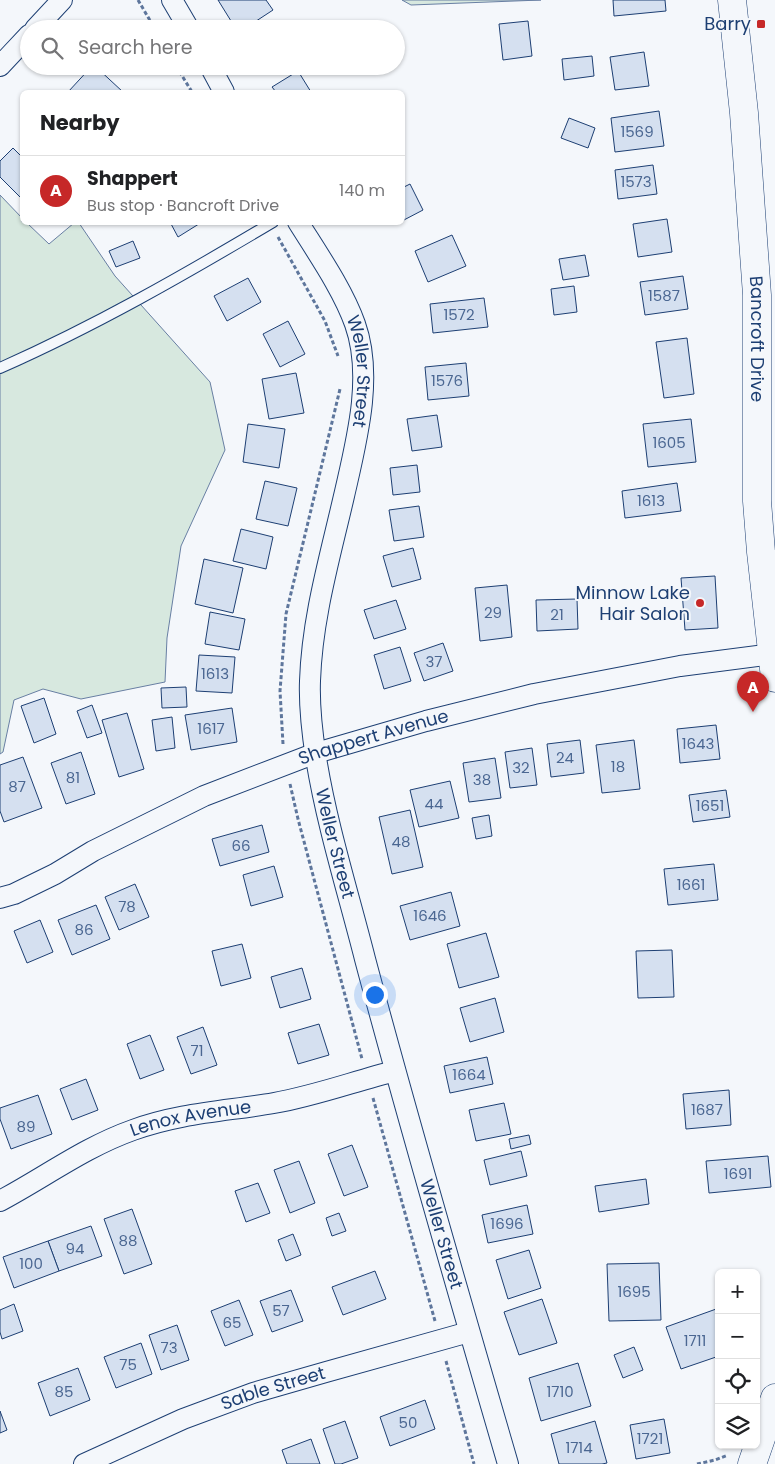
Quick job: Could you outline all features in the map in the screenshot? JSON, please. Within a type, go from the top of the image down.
[{"type":"main road","name":"Bancroft Drive","points":[[732,0],[744,113],[757,295],[757,501],[773,654]]},
{"type":"main road","points":[[740,1460],[775,1398]]},
{"type":"street","points":[[43,20],[62,0]]},
{"type":"street","points":[[172,0],[183,20]]},
{"type":"street","points":[[0,66],[20,45]]},
{"type":"street","points":[[215,75],[223,90]]},
{"type":"street","name":"Weller Street","points":[[300,225],[345,301],[355,324],[360,344],[364,382],[357,439],[324,580],[315,632],[310,678],[310,709],[323,800],[395,1071],[508,1464]]},
{"type":"street","name":"Shappert Avenue","points":[[0,898],[14,894],[55,874],[93,851],[204,796],[316,753],[426,720],[534,694],[680,666],[773,654]]},
{"type":"street","name":"Lenox Avenue","points":[[0,1201],[80,1154],[135,1129],[203,1113],[275,1103],[395,1071]]},
{"type":"street","name":"Sable Street","points":[[84,1464],[183,1419],[254,1393],[469,1332]]},
{"type":"lane","points":[[0,368],[43,349],[116,312],[268,225]]},
{"type":"path","points":[[138,0],[150,20]]},
{"type":"path","points":[[182,75],[191,90]]},
{"type":"path","points":[[697,1464],[715,1460],[740,1460]]},
{"type":"shaded area","points":[[402,0],[541,0],[411,5]]},
{"type":"shaded area","points":[[0,195],[20,216],[20,225],[29,225],[49,244],[72,225],[80,225],[115,276],[210,382],[225,450],[181,546],[167,638],[165,682],[81,699],[43,689],[14,700],[3,752],[0,754]]},
{"type":"building","points":[[218,0],[266,0],[273,10],[258,20],[230,20]]},
{"type":"building","points":[[613,0],[665,0],[666,11],[614,16]]},
{"type":"building","points":[[528,21],[532,56],[503,60],[499,24]]},
{"type":"building","points":[[644,52],[649,86],[615,90],[610,57]]},
{"type":"building","points":[[592,56],[594,76],[564,80],[562,59]]},
{"type":"building","points":[[84,75],[105,75],[121,90],[70,90]]},
{"type":"building","points":[[292,75],[300,75],[310,90],[274,90],[272,87]]},
{"type":"building","points":[[659,111],[664,146],[615,152],[611,118]]},
{"type":"building","points":[[569,118],[595,128],[588,148],[561,138]]},
{"type":"building","points":[[13,148],[20,155],[20,197],[0,177],[0,161]]},
{"type":"building","points":[[653,165],[657,194],[618,199],[615,170]]},
{"type":"building","points":[[410,184],[423,210],[405,219],[405,186]]},
{"type":"building","points":[[667,219],[672,252],[638,257],[633,224]]},
{"type":"building","points":[[172,225],[197,225],[178,237]]},
{"type":"building","points":[[452,235],[466,266],[428,282],[415,251]]},
{"type":"building","points":[[133,241],[140,258],[116,267],[109,251]]},
{"type":"building","points":[[585,255],[589,276],[563,280],[559,259]]},
{"type":"building","points":[[683,276],[688,309],[645,315],[640,282]]},
{"type":"building","points":[[248,278],[261,302],[227,321],[214,296]]},
{"type":"building","points":[[574,286],[577,312],[554,315],[551,289]]},
{"type":"building","points":[[484,298],[488,327],[433,333],[430,304]]},
{"type":"building","points":[[288,321],[305,354],[280,367],[263,334]]},
{"type":"building","points":[[687,338],[694,394],[664,398],[656,342]]},
{"type":"building","points":[[466,363],[469,396],[428,400],[425,367]]},
{"type":"building","points":[[296,373],[304,413],[269,419],[262,379]]},
{"type":"building","points":[[437,415],[442,447],[412,451],[407,419]]},
{"type":"building","points":[[691,419],[696,462],[648,467],[643,424]]},
{"type":"building","points":[[248,424],[285,429],[279,468],[243,462]]},
{"type":"building","points":[[417,465],[420,492],[393,495],[390,468]]},
{"type":"building","points":[[265,481],[297,488],[288,526],[256,519]]},
{"type":"building","points":[[677,483],[681,511],[625,518],[622,491]]},
{"type":"building","points":[[419,506],[424,537],[394,541],[389,510]]},
{"type":"building","points":[[241,529],[273,537],[266,569],[233,561]]},
{"type":"building","points":[[413,548],[421,579],[392,587],[383,556]]},
{"type":"building","points":[[204,559],[243,568],[233,613],[195,604]]},
{"type":"building","name":"Minnow Lake Hair Salon","points":[[715,576],[718,628],[685,630],[681,578]]},
{"type":"building","points":[[507,585],[512,637],[480,641],[475,588]]},
{"type":"building","points":[[577,599],[578,629],[537,631],[536,600]]},
{"type":"building","points":[[396,600],[406,629],[374,639],[364,610]]},
{"type":"building","points":[[210,612],[245,619],[239,650],[205,644]]},
{"type":"building","points":[[443,643],[453,671],[424,681],[414,653]]},
{"type":"building","points":[[400,647],[411,681],[384,689],[374,655]]},
{"type":"building","points":[[199,655],[235,657],[232,693],[196,691]]},
{"type":"building","points":[[186,687],[187,707],[162,708],[161,688]]},
{"type":"building","points":[[44,698],[56,734],[34,743],[21,706]]},
{"type":"building","points":[[92,705],[102,733],[87,738],[77,711]]},
{"type":"building","points":[[232,708],[237,742],[191,750],[185,715]]},
{"type":"building","points":[[127,713],[144,769],[119,777],[102,720]]},
{"type":"building","points":[[172,717],[175,748],[156,751],[152,720]]},
{"type":"building","points":[[716,725],[720,759],[680,763],[677,729]]},
{"type":"building","points":[[580,740],[584,773],[551,777],[547,744]]},
{"type":"building","points":[[634,740],[640,789],[602,793],[596,745]]},
{"type":"building","points":[[532,748],[537,785],[510,788],[505,752]]},
{"type":"building","points":[[81,752],[95,794],[66,804],[51,763]]},
{"type":"building","points":[[23,757],[42,808],[4,822],[0,811],[0,765]]},
{"type":"building","points":[[495,758],[501,798],[469,802],[463,763]]},
{"type":"building","points":[[450,781],[459,818],[419,827],[410,790]]},
{"type":"building","points":[[726,790],[730,817],[693,822],[689,795]]},
{"type":"building","points":[[410,810],[423,867],[392,874],[379,817]]},
{"type":"building","points":[[489,815],[492,836],[476,839],[472,818]]},
{"type":"building","points":[[262,825],[269,852],[220,866],[212,839]]},
{"type":"building","points":[[714,864],[718,900],[668,905],[664,869]]},
{"type":"building","points":[[274,866],[283,897],[251,906],[243,875]]},
{"type":"building","points":[[135,884],[149,917],[119,930],[105,897]]},
{"type":"building","points":[[451,892],[460,926],[410,940],[400,906]]},
{"type":"building","points":[[96,905],[110,939],[72,955],[58,920]]},
{"type":"building","points":[[40,920],[53,952],[27,963],[14,931]]},
{"type":"building","points":[[486,933],[499,977],[459,988],[447,944]]},
{"type":"building","points":[[242,944],[251,978],[221,986],[212,951]]},
{"type":"building","points":[[672,950],[674,997],[638,998],[636,951]]},
{"type":"building","points":[[302,968],[311,999],[280,1008],[271,977]]},
{"type":"building","points":[[495,998],[504,1032],[470,1042],[460,1008]]},
{"type":"building","points":[[319,1024],[329,1055],[298,1064],[288,1033]]},
{"type":"building","points":[[203,1027],[217,1065],[191,1074],[177,1037]]},
{"type":"building","points":[[150,1035],[164,1070],[140,1079],[127,1044]]},
{"type":"building","points":[[487,1057],[493,1084],[450,1093],[444,1066]]},
{"type":"building","points":[[86,1079],[98,1110],[72,1120],[60,1089]]},
{"type":"building","points":[[729,1090],[731,1125],[686,1129],[683,1094]]},
{"type":"building","points":[[38,1095],[52,1134],[11,1149],[0,1119],[0,1108]]},
{"type":"building","points":[[504,1103],[511,1134],[476,1141],[469,1110]]},
{"type":"building","points":[[529,1135],[531,1144],[511,1149],[509,1139]]},
{"type":"building","points":[[352,1145],[368,1187],[344,1196],[328,1154]]},
{"type":"building","points":[[521,1151],[527,1176],[490,1185],[484,1160]]},
{"type":"building","points":[[768,1156],[771,1187],[709,1193],[706,1161]]},
{"type":"building","points":[[299,1161],[315,1203],[290,1213],[274,1170]]},
{"type":"building","points":[[646,1179],[649,1204],[599,1212],[595,1186]]},
{"type":"building","points":[[258,1183],[270,1213],[246,1222],[235,1191]]},
{"type":"building","points":[[527,1205],[533,1234],[488,1243],[482,1215]]},
{"type":"building","points":[[132,1209],[152,1264],[124,1274],[104,1219]]},
{"type":"building","points":[[339,1213],[346,1231],[332,1236],[326,1218]]},
{"type":"building","points":[[91,1226],[102,1256],[59,1271],[48,1241]]},
{"type":"building","points":[[293,1234],[301,1255],[286,1261],[278,1240]]},
{"type":"building","points":[[48,1241],[59,1271],[14,1288],[3,1257]]},
{"type":"building","points":[[529,1250],[541,1288],[508,1299],[496,1260]]},
{"type":"building","points":[[659,1263],[661,1320],[609,1321],[607,1264]]},
{"type":"building","points":[[375,1271],[386,1299],[343,1315],[332,1287]]},
{"type":"building","points":[[291,1290],[303,1321],[272,1332],[260,1301]]},
{"type":"building","points":[[542,1299],[557,1343],[519,1355],[504,1312]]},
{"type":"building","points":[[239,1300],[253,1335],[225,1346],[211,1311]]},
{"type":"building","points":[[14,1304],[23,1331],[2,1339],[0,1332],[0,1310]]},
{"type":"building","points":[[715,1309],[715,1357],[681,1369],[666,1327]]},
{"type":"building","points":[[177,1325],[189,1360],[161,1370],[149,1335]]},
{"type":"building","points":[[141,1343],[152,1374],[116,1388],[104,1357]]},
{"type":"building","points":[[634,1347],[643,1370],[623,1378],[614,1355]]},
{"type":"building","points":[[578,1363],[591,1406],[541,1421],[529,1378]]},
{"type":"building","points":[[78,1368],[90,1400],[50,1416],[38,1383]]},
{"type":"building","points":[[425,1400],[435,1429],[390,1446],[380,1417]]},
{"type":"building","points":[[0,1411],[7,1430],[0,1433]]},
{"type":"building","points":[[664,1419],[670,1453],[636,1459],[630,1425]]},
{"type":"building","points":[[345,1421],[358,1458],[341,1464],[335,1464],[323,1429]]},
{"type":"building","points":[[595,1421],[607,1463],[559,1464],[551,1434]]},
{"type":"building","points":[[311,1439],[320,1464],[287,1464],[282,1450]]},
{"type":"place","name":"Barry","points":[[761,24]]},
{"type":"place","name":"Minnow Lake Hair Salon","points":[[700,603]]},
{"type":"place","name":"Shappert","points":[[753,712]]}]
